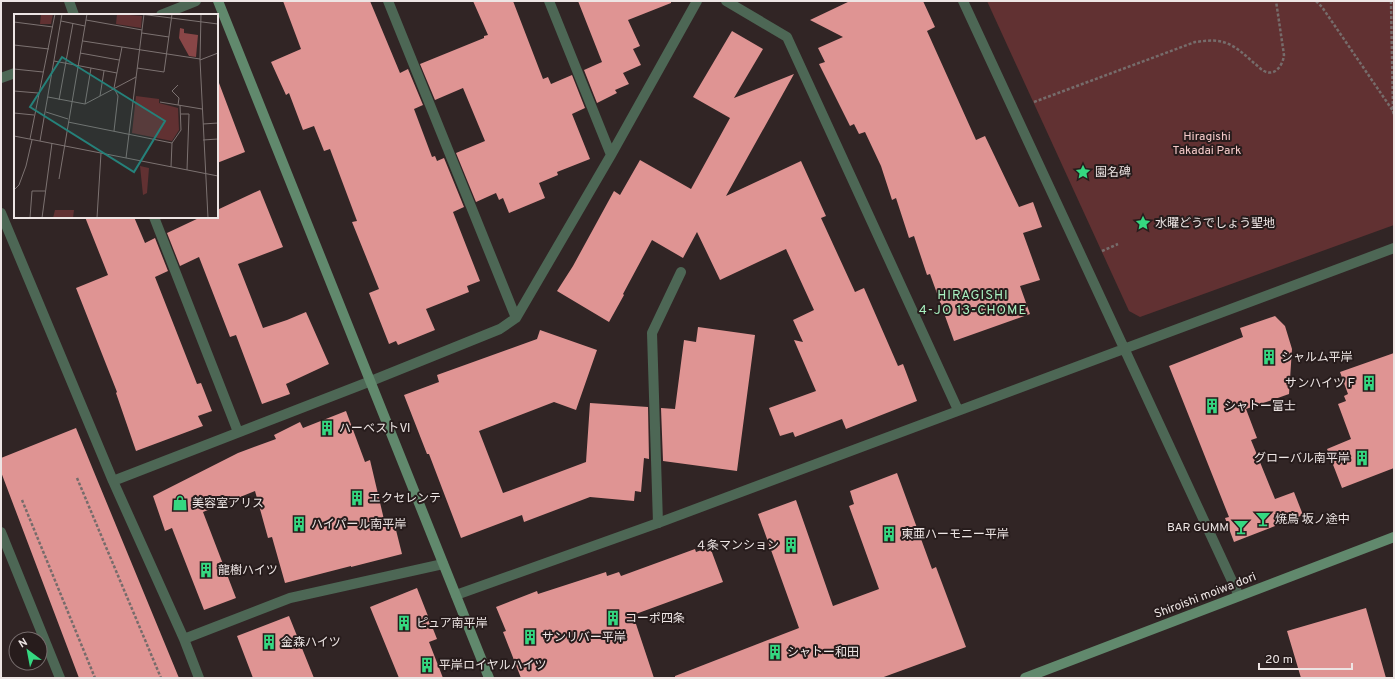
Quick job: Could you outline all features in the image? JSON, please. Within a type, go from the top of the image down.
[{"type":"street","points":[[69,1],[74,14]]},
{"type":"street","points":[[164,14],[196,1]]},
{"type":"street","points":[[218,1],[489,678]]},
{"type":"street","points":[[388,1],[516,318]]},
{"type":"street","points":[[549,1],[611,156]]},
{"type":"street","points":[[113,481],[371,381],[500,329],[516,318],[611,156],[697,1]]},
{"type":"street","points":[[726,1],[787,37],[958,410]]},
{"type":"street","points":[[963,1],[1239,596]]},
{"type":"street","points":[[1,78],[14,73]]},
{"type":"street","points":[[1,213],[113,481],[184,639],[199,678]]},
{"type":"street","points":[[154,218],[238,432]]},
{"type":"street","points":[[456,594],[658,523],[1394,248]]},
{"type":"street","points":[[658,523],[652,333],[681,272]]},
{"type":"street","points":[[1,532],[60,678]]},
{"type":"street","name":"Shiroishi moiwa dori","points":[[1025,678],[1239,596],[1393,540]]},
{"type":"street","points":[[184,639],[290,598],[443,564]]},
{"type":"path","points":[[1029,104],[1195,42],[1211,40],[1224,42],[1236,48],[1264,71],[1271,72],[1278,70],[1284,63],[1284,55],[1276,1]]},
{"type":"path","points":[[1316,1],[1322,7],[1384,100],[1393,111]]},
{"type":"path","points":[[1391,1],[1394,116]]},
{"type":"path","points":[[1101,252],[1118,244]]},
{"type":"path","points":[[77,478],[161,678]]},
{"type":"path","points":[[22,500],[95,678]]},
{"type":"green space","name":"Hiragishi Takadai Park","points":[[987,1],[1394,1],[1394,225],[1140,317],[1129,311]]},
{"type":"building","points":[[283,1],[370,1],[400,73],[408,69],[423,105],[414,109],[432,157],[435,156],[437,161],[444,158],[464,207],[453,212],[480,281],[467,286],[469,292],[426,309],[435,330],[398,345],[396,341],[389,344],[369,293],[379,289],[352,222],[357,221],[330,149],[324,151],[314,126],[303,130],[289,93],[286,95],[271,62],[301,49]]},
{"type":"building","points":[[473,1],[513,1],[543,79],[548,77],[551,84],[572,75],[585,108],[572,114],[590,159],[557,172],[558,175],[539,183],[545,198],[509,213],[503,198],[499,200],[496,193],[476,202],[456,153],[485,141],[463,88],[435,100],[420,64],[488,35]]},
{"type":"building","points":[[578,1],[671,1],[671,3],[628,20],[640,46],[633,49],[641,65],[623,73],[629,84],[615,90],[617,93],[597,103],[584,70],[602,62]]},
{"type":"building","points":[[850,1],[923,1],[935,27],[927,31],[976,140],[985,136],[1019,207],[1033,202],[1042,227],[1023,233],[1040,280],[1020,286],[1030,314],[954,341],[930,274],[927,275],[914,236],[909,238],[896,198],[892,200],[881,166],[865,132],[859,134],[854,124],[850,126],[819,64],[825,62],[818,48],[843,37],[810,20]]},
{"type":"building","points":[[732,31],[763,49],[734,98],[794,74],[726,196],[801,161],[826,216],[821,218],[855,292],[864,288],[898,366],[903,364],[917,401],[846,429],[842,419],[795,437],[793,432],[780,436],[769,408],[816,391],[794,340],[803,342],[793,320],[814,310],[786,249],[720,280],[697,232],[683,258],[652,240],[609,322],[557,291],[573,266],[614,191],[620,195],[640,160],[691,189],[730,118],[693,97]]},
{"type":"building","points":[[218,84],[245,152],[218,163]]},
{"type":"building","points":[[260,190],[283,247],[238,264],[263,328],[306,312],[329,364],[286,384],[290,394],[262,404],[236,335],[230,337],[199,257],[180,266],[167,233],[199,218],[218,218],[218,210]]},
{"type":"building","points":[[85,218],[134,218],[145,243],[155,238],[168,271],[155,277],[197,384],[201,383],[212,411],[198,416],[203,426],[136,451],[116,393],[117,392],[76,288],[108,275]]},
{"type":"building","points":[[1275,316],[1285,326],[1292,349],[1289,394],[1246,409],[1257,438],[1251,440],[1275,499],[1294,492],[1303,515],[1234,542],[1225,518],[1229,517],[1169,366],[1243,337],[1240,328]]},
{"type":"building","points":[[698,327],[755,335],[737,471],[663,461],[661,408],[675,409],[684,340],[696,342]]},
{"type":"building","points":[[540,330],[597,350],[576,410],[554,402],[479,431],[503,493],[586,462],[590,403],[648,407],[649,459],[644,458],[641,492],[635,491],[634,501],[590,497],[524,522],[522,515],[461,538],[429,454],[427,454],[404,395],[439,382],[437,375],[537,339]]},
{"type":"building","points":[[1394,353],[1394,468],[1342,488],[1327,449],[1351,439],[1338,404],[1346,401],[1344,396],[1348,394],[1340,372]]},
{"type":"building","points":[[346,411],[365,462],[370,460],[386,528],[395,526],[402,554],[285,583],[272,537],[268,538],[255,491],[203,512],[236,598],[204,610],[172,528],[165,531],[153,496],[238,453],[276,439],[274,435],[300,422],[303,428]]},
{"type":"building","points":[[76,428],[179,678],[79,678],[1,472],[1,458]]},
{"type":"building","points":[[897,473],[932,569],[936,567],[966,647],[881,678],[675,678],[675,676],[799,628],[758,514],[796,500],[833,606],[879,589],[849,506],[854,504],[850,491]]},
{"type":"building","points":[[710,547],[723,582],[633,615],[654,678],[521,678],[503,632],[506,631],[496,607],[537,591],[538,594],[606,572],[607,576],[619,572],[621,576],[695,549],[696,552]]},
{"type":"building","name":"ピュア南平岸","points":[[417,588],[437,639],[429,642],[443,678],[399,678],[370,607]]},
{"type":"building","points":[[1366,608],[1386,678],[1301,678],[1287,631]]},
{"type":"building","name":"金森ハイツ","points":[[289,616],[314,678],[253,678],[237,636]]},
{"type":"place","name":"園名碑","points":[[1083,172]]},
{"type":"place","name":"水曜どうでしょう聖地","points":[[1143,223]]},
{"type":"place","name":"シャルム平岸","points":[[1269,357]]},
{"type":"place","name":"サンハイツＦ","points":[[1369,383]]},
{"type":"place","name":"シャトー富士","points":[[1212,406]]},
{"type":"place","name":"ハーベストⅥ","points":[[327,428]]},
{"type":"place","name":"グローバル南平岸","points":[[1362,458]]},
{"type":"place","name":"エクセレンテ","points":[[357,498]]},
{"type":"place","name":"美容室アリス","points":[[180,503]]},
{"type":"place","name":"焼鳥 坂ノ途中","points":[[1263,519]]},
{"type":"place","name":"ハイパール南平岸","points":[[299,524]]},
{"type":"place","name":"BAR GUMM","points":[[1241,527]]},
{"type":"place","name":"東亜ハーモニー平岸","points":[[889,534]]},
{"type":"place","name":"４条マンション","points":[[791,545]]},
{"type":"place","name":"龍樹ハイツ","points":[[206,570]]},
{"type":"place","name":"コーポ四条","points":[[613,618]]},
{"type":"place","name":"ピュア南平岸","points":[[404,623]]},
{"type":"place","name":"サンリバー平岸","points":[[530,637]]},
{"type":"place","name":"金森ハイツ","points":[[269,642]]},
{"type":"place","name":"シャトー和田","points":[[775,652]]},
{"type":"place","name":"平岸ロイヤルハイツ","points":[[427,665]]},
{"type":"district","name":"HIRAGISHI 4-JO 13-CHOME","points":[[973,302]]}]
